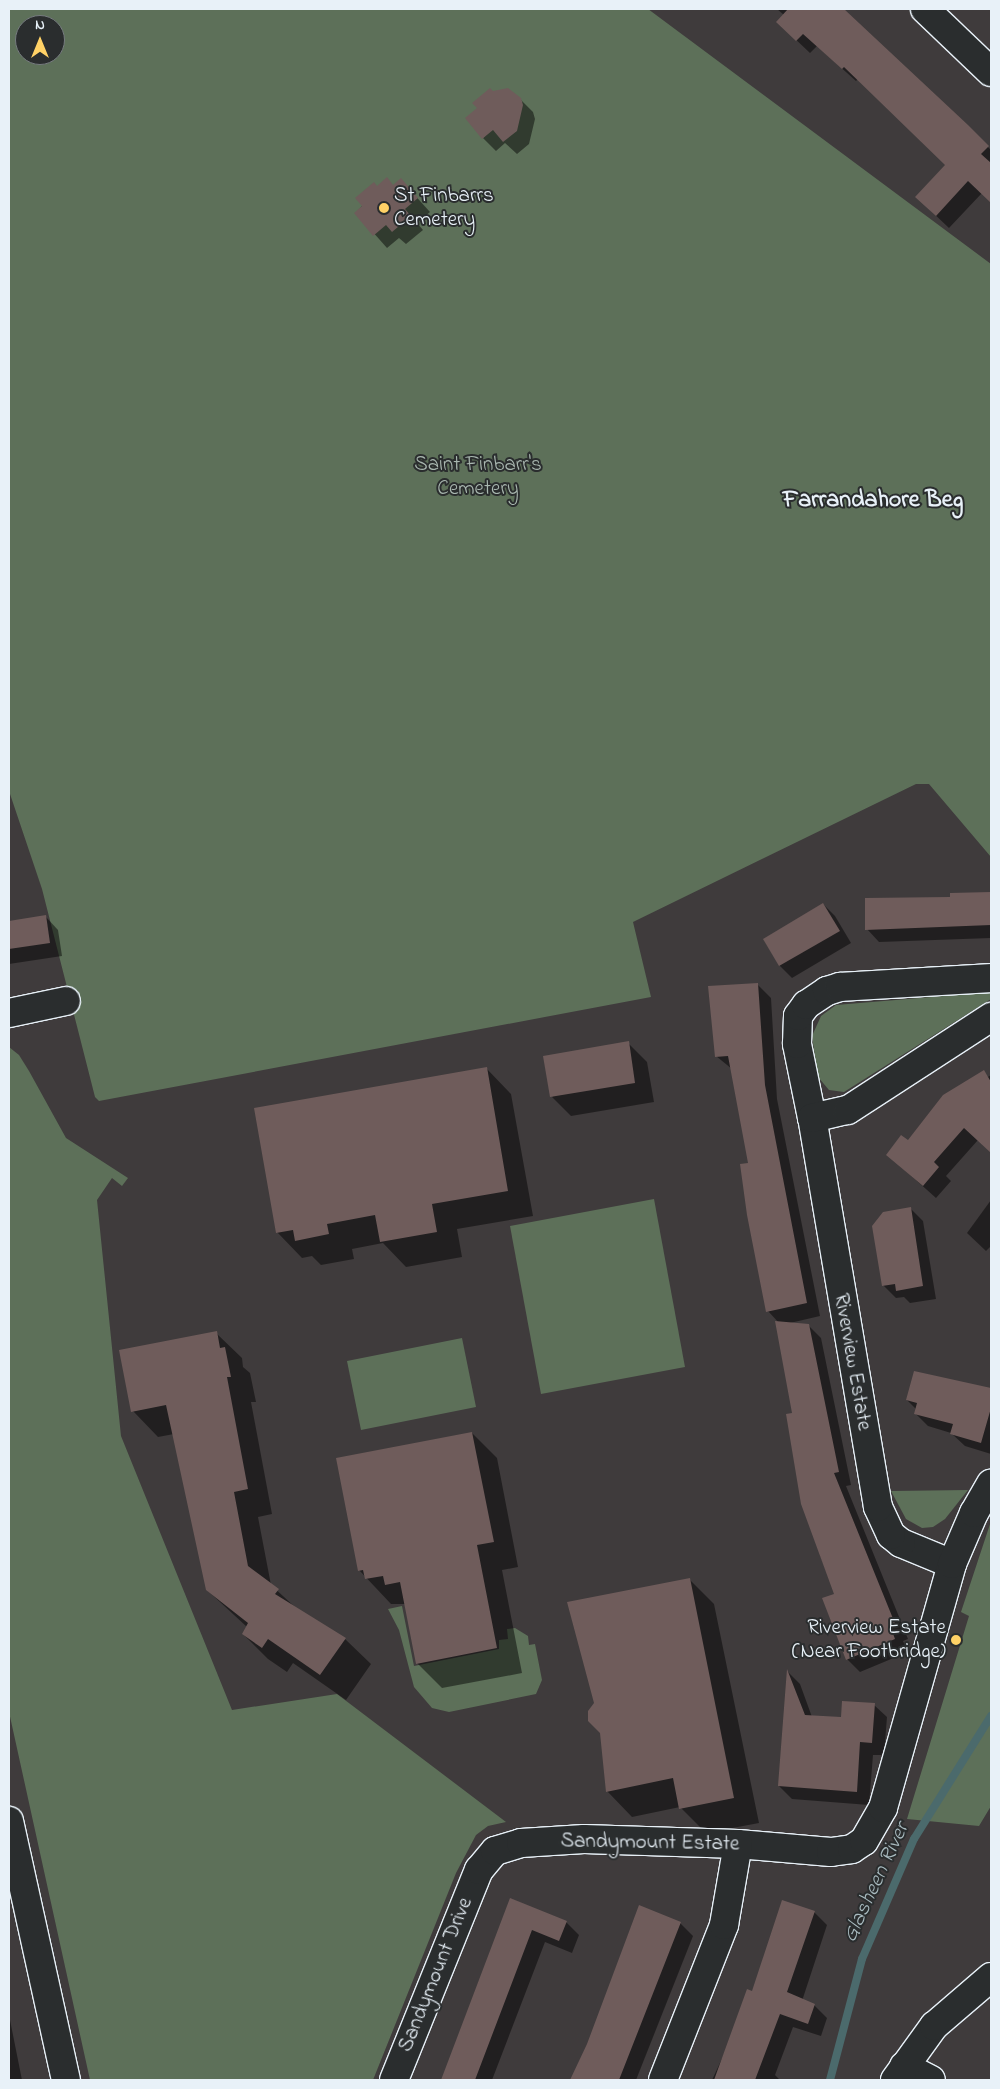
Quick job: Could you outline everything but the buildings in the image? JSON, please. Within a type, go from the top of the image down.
[{"type":"street","points":[[925,9],[991,72]]},
{"type":"street","name":"Riverview Estate","points":[[952,1564],[901,1543],[891,1535],[878,1507],[812,1118],[797,1044],[798,1016],[806,1005],[827,991],[840,987],[991,978]]},
{"type":"street","points":[[9,1013],[66,1001]]},
{"type":"street","points":[[812,1118],[848,1110],[991,1017]]},
{"type":"street","points":[[952,1564],[974,1512],[991,1483]]},
{"type":"street","name":"Sandymount Estate","points":[[479,1870],[494,1851],[521,1843],[584,1839],[738,1844],[831,1852],[852,1849],[864,1841],[883,1808],[952,1564]]},
{"type":"street","points":[[9,1821],[12,1854],[66,2080]]},
{"type":"street","points":[[663,2080],[724,1925],[738,1844]]},
{"type":"street","name":"Sandymount Drive","points":[[394,2080],[479,1870]]},
{"type":"street","points":[[931,2080],[900,2073],[934,2026],[991,1977]]},
{"type":"green space","name":"Saint Finbarr's Cemetery","points":[[9,9],[648,9],[991,264],[991,857],[929,784],[916,784],[633,922],[651,997],[99,1101],[95,1097],[42,889],[9,791]]},
{"type":"green space","points":[[991,992],[991,999],[844,1092],[829,1090],[818,1077],[812,1036],[821,1016],[836,1005]]},
{"type":"green space","points":[[9,1047],[19,1055],[66,1138],[128,1178],[122,1186],[112,1178],[97,1200],[121,1436],[232,1710],[337,1694],[506,1822],[488,1826],[476,1835],[456,1873],[373,2080],[90,2080],[9,1712]]},
{"type":"green space","points":[[654,1199],[685,1367],[541,1394],[510,1226]]},
{"type":"green space","points":[[462,1338],[476,1407],[361,1430],[347,1361]]},
{"type":"green space","points":[[968,1490],[945,1519],[933,1527],[922,1528],[906,1519],[891,1491]]},
{"type":"green space","points":[[991,1521],[991,1806],[979,1826],[907,1819],[969,1616],[961,1612]]},
{"type":"green space","points":[[402,1606],[414,1666],[499,1649],[499,1640],[508,1639],[507,1629],[515,1628],[528,1636],[529,1645],[535,1644],[542,1680],[536,1694],[449,1712],[432,1708],[414,1687],[399,1630],[388,1609]]},
{"type":"waterway","name":"Glasheen River","points":[[830,2080],[862,1959],[914,1839],[991,1716]]},
{"type":"place","name":"St Finbarrs Cemetery","points":[[384,208]]},
{"type":"place","name":"Riverview Estate (Near Footbridge)","points":[[956,1640]]},
{"type":"district","name":"Farrandahore Beg","points":[[873,501]]}]
